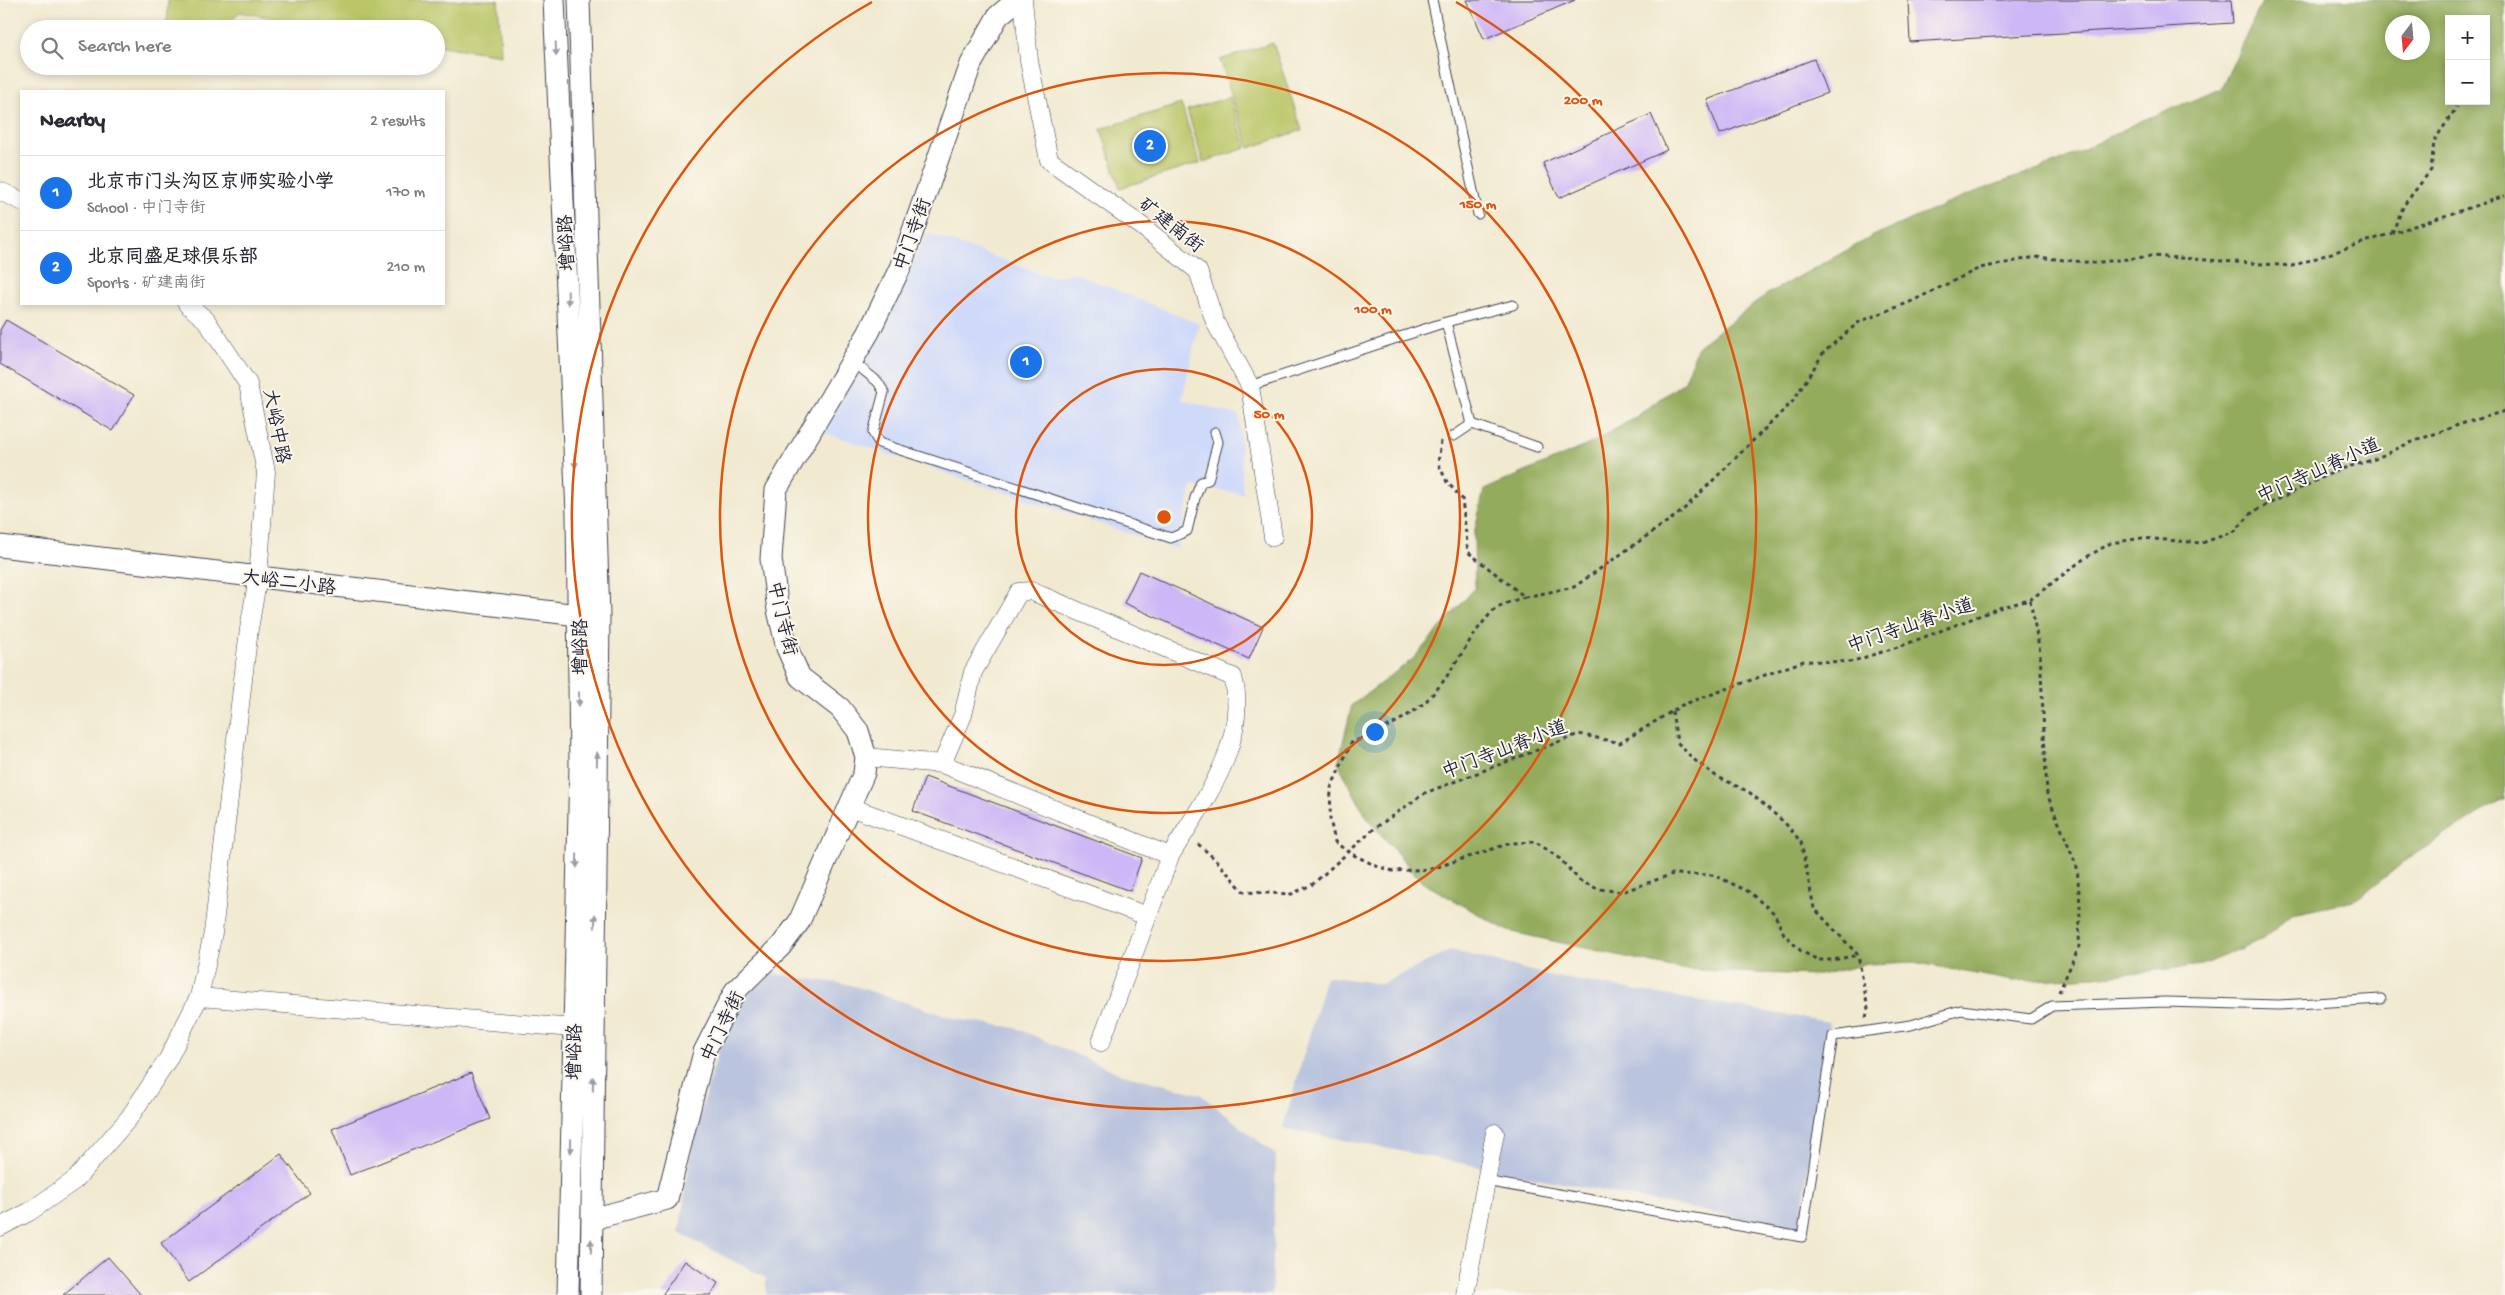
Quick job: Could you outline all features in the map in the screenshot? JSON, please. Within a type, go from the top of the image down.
[{"type":"street","name":"增峪路","points":[[554,0],[577,513],[580,765],[568,1295]]},
{"type":"street","name":"增峪路","points":[[579,0],[599,617],[591,1295]]},
{"type":"street","name":"中门寺街","points":[[592,1218],[667,1199],[704,1052],[735,991],[781,946],[799,922],[864,773],[866,757],[858,731],[840,708],[800,677],[787,648],[778,610],[771,559],[776,490],[869,332],[900,268],[971,64],[998,16],[1017,0]]},
{"type":"street","name":"矿建南街","points":[[1023,0],[1029,61],[1049,160],[1142,227],[1198,271],[1214,322],[1250,386],[1273,537]]},
{"type":"street","points":[[0,191],[20,201]]},
{"type":"street","name":"大峪中路","points":[[0,1227],[28,1212],[75,1180],[139,1103],[168,1059],[200,997],[213,933],[250,628],[258,577],[266,472],[248,384],[206,320],[189,305]]},
{"type":"street","name":"大峪二小路","points":[[0,546],[578,615]]},
{"type":"street","points":[[942,764],[963,714],[973,672],[1019,592],[1031,591],[1233,677],[1238,694],[1231,744],[1221,770],[1170,856],[1101,1042]]},
{"type":"street","points":[[866,757],[942,764],[1170,856]]},
{"type":"street","points":[[850,807],[1147,916]]},
{"type":"street","points":[[200,997],[573,1028]]},
{"type":"street","points":[[1465,1295],[1495,1133]]},
{"type":"lane","points":[[1432,0],[1478,214]]},
{"type":"lane","points":[[1250,386],[1446,322],[1514,305]]},
{"type":"lane","points":[[1446,322],[1472,424]]},
{"type":"lane","points":[[852,361],[878,382],[884,392],[873,434],[879,443],[1172,538],[1187,530],[1201,482],[1208,480],[1218,442],[1215,432]]},
{"type":"lane","points":[[1454,436],[1472,424]]},
{"type":"lane","points":[[1472,424],[1537,447]]},
{"type":"lane","points":[[1485,1181],[1802,1238],[1833,1036],[1910,1025],[1961,1010],[2031,1019],[2052,1006],[2165,1002],[2280,1004],[2381,999]]},
{"type":"path","points":[[2392,233],[2404,205],[2431,170],[2434,141],[2457,107]]},
{"type":"path","points":[[1858,955],[1833,960],[1818,960],[1801,951],[1784,934],[1774,913],[1749,892],[1714,875],[1673,874],[1622,892],[1598,889],[1580,881],[1560,859],[1536,842],[1511,843],[1431,869],[1393,871],[1376,866],[1348,852],[1335,842],[1330,819],[1331,788],[1351,743],[1405,717],[1429,698],[1449,675],[1468,643],[1495,609],[1525,597],[1574,586],[1681,512],[1792,401],[1824,352],[1859,322],[1910,302],[1980,268],[2036,257],[2094,263],[2151,256],[2292,266],[2505,196]]},
{"type":"path","name":"中门寺山脊小道","points":[[1184,832],[1215,859],[1244,892],[1292,894],[1313,884],[1375,828],[1426,793],[1579,734],[1620,743],[1682,705],[1804,661],[1850,662],[1901,646],[2002,607],[2030,600],[2085,558],[2112,544],[2142,538],[2202,543],[2235,531],[2254,511],[2338,470],[2375,459],[2407,444],[2461,424],[2505,411]]},
{"type":"path","points":[[1454,436],[1441,441],[1438,463],[1447,482],[1462,499],[1468,552],[1525,597]]},
{"type":"path","points":[[2030,600],[2040,652],[2047,794],[2077,867],[2080,906],[2079,947],[2052,1006]]},
{"type":"path","points":[[1672,711],[1676,742],[1716,776],[1749,792],[1785,822],[1801,842],[1814,908],[1858,955],[1868,1009],[1864,1031]]},
{"type":"shaded area","points":[[928,233],[1050,277],[1074,273],[1199,324],[1182,400],[1239,415],[1243,494],[1192,486],[1177,549],[825,433]]},
{"type":"shaded area","points":[[1451,950],[1556,977],[1829,1022],[1799,1230],[1283,1128],[1326,976],[1382,984]]},
{"type":"shaded area","points":[[762,972],[851,985],[957,1019],[1016,1028],[1119,1073],[1200,1094],[1276,1155],[1272,1295],[766,1295],[766,1278],[679,1233],[693,1140],[721,1042]]},
{"type":"green space","points":[[168,0],[498,0],[501,55],[445,46],[445,20],[287,20],[239,12],[232,20],[167,20]]},
{"type":"green space","points":[[2263,0],[2505,0],[2505,800],[2487,808],[2412,856],[2354,901],[2292,914],[2263,939],[2202,965],[2095,977],[2013,981],[1914,962],[1867,964],[1819,975],[1681,969],[1508,931],[1422,882],[1367,818],[1338,763],[1352,705],[1413,659],[1475,588],[1474,534],[1484,490],[1592,443],[1636,417],[1685,381],[1698,346],[1769,293],[1875,235],[1980,190],[2058,162],[2143,120],[2221,89]]},
{"type":"green space","points":[[1273,43],[1302,130],[1249,148],[1220,60]]},
{"type":"green space","points":[[1230,97],[1246,148],[1203,162],[1187,110]]},
{"type":"green space","points":[[1181,104],[1200,163],[1120,188],[1101,129]]},
{"type":"building","points":[[1467,0],[1575,0],[1484,39]]},
{"type":"building","points":[[1908,0],[2231,0],[2233,23],[1910,42]]},
{"type":"building","points":[[1814,59],[1827,93],[1720,134],[1707,100]]},
{"type":"building","points":[[1651,114],[1667,150],[1559,198],[1543,163]]},
{"type":"building","points":[[6,320],[134,395],[113,431],[0,364],[0,330]]},
{"type":"building","points":[[1139,571],[1263,627],[1249,659],[1124,603]]},
{"type":"building","points":[[925,777],[1142,858],[1130,891],[913,811]]},
{"type":"building","points":[[471,1073],[490,1119],[350,1175],[332,1129]]},
{"type":"building","points":[[281,1154],[310,1193],[189,1282],[161,1243]]},
{"type":"building","points":[[108,1257],[141,1295],[63,1295]]},
{"type":"building","points":[[685,1261],[718,1283],[711,1295],[662,1295]]},
{"type":"place","name":"北京同盛足球俱乐部","points":[[1150,146]]},
{"type":"place","name":"北京市门头沟区京师实验小学","points":[[1026,362]]}]
